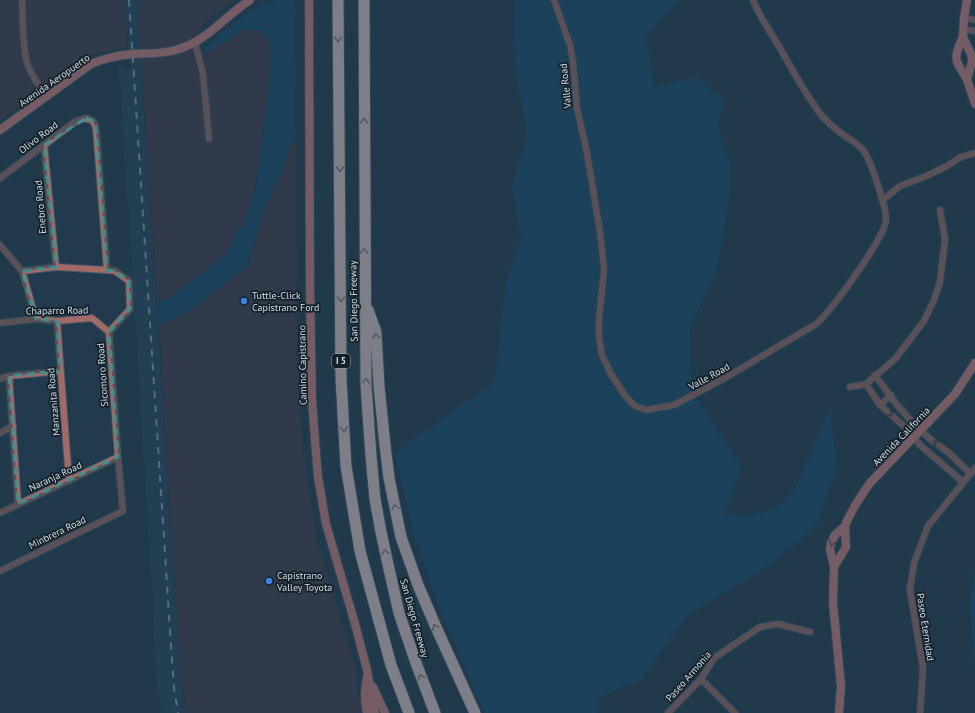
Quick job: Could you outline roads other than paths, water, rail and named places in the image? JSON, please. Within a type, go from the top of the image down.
[{"type":"highway","name":"San Diego Freeway","points":[[338,0],[341,379],[346,466],[360,551],[391,665],[409,713]]},
{"type":"highway","name":"San Diego Freeway","points":[[364,0],[364,267],[366,304],[366,386],[376,505],[388,570],[399,613],[435,713]]},
{"type":"highway","points":[[366,304],[376,332],[379,386],[389,478],[402,538],[418,585],[434,625],[475,713]]},
{"type":"street","points":[[22,0],[25,53],[27,63],[31,73],[46,96]]},
{"type":"street","name":"Avenida Aeropuerto","points":[[0,130],[80,71],[92,64],[105,58],[132,54],[166,52],[195,43],[214,30],[250,0]]},
{"type":"street","name":"Camino Capistrano","points":[[309,0],[310,286],[312,400],[316,453],[320,491],[326,524],[355,624],[368,676],[375,713]]},
{"type":"street","name":"Valle Road","points":[[554,0],[570,45],[577,108],[587,153],[600,232],[604,269],[599,320],[599,337],[602,355],[611,374],[626,398],[635,406],[646,410],[674,405],[719,382],[816,324],[835,303],[878,242],[886,219],[883,200],[869,160],[863,150],[823,117],[803,87],[753,0]]},
{"type":"street","points":[[967,0],[963,33],[956,52],[955,60],[967,79],[975,104]]},
{"type":"street","points":[[964,18],[975,20]]},
{"type":"street","points":[[963,33],[975,31]]},
{"type":"street","points":[[963,33],[973,61],[967,79]]},
{"type":"street","points":[[195,43],[204,74],[209,139]]},
{"type":"street","name":"Olivo Road","points":[[0,178],[76,122],[86,118],[93,121],[96,128],[107,270]]},
{"type":"street","name":"Enebro Road","points":[[44,145],[56,266]]},
{"type":"street","points":[[883,200],[900,186],[924,177],[947,166],[961,157],[975,153]]},
{"type":"street","points":[[850,388],[866,384],[895,359],[924,321],[934,300],[940,282],[945,239],[940,210]]},
{"type":"street","points":[[0,237],[0,245],[22,272],[36,319]]},
{"type":"street","points":[[22,272],[56,266],[107,270]]},
{"type":"street","name":"Sicomoro Road","points":[[107,270],[115,271],[129,281],[130,309],[109,332],[123,511]]},
{"type":"street","name":"Chaparro Road","points":[[0,323],[36,319],[57,321],[92,318],[109,332]]},
{"type":"street","name":"Manzanita Road","points":[[57,321],[69,481]]},
{"type":"street","name":"Avenida California","points":[[839,713],[841,686],[833,603],[834,567],[830,555],[830,543],[835,535],[845,526],[860,496],[870,483],[955,394],[975,363]]},
{"type":"street","points":[[0,379],[9,376],[60,371]]},
{"type":"street","points":[[876,375],[898,405],[921,430],[948,452],[971,474]]},
{"type":"street","points":[[9,376],[18,504]]},
{"type":"street","points":[[866,384],[880,405],[907,429],[920,445],[963,482]]},
{"type":"street","points":[[880,405],[891,396]]},
{"type":"street","points":[[0,433],[13,426]]},
{"type":"street","name":"Naranja Road","points":[[0,513],[118,458]]},
{"type":"street","points":[[946,467],[954,459]]},
{"type":"street","name":"Paseo Eternidad","points":[[920,713],[923,668],[910,590],[914,563],[928,526],[975,468]]},
{"type":"street","name":"Minbrera Road","points":[[0,571],[123,511]]},
{"type":"street","name":"Avenida California","points":[[834,567],[846,547],[845,526]]},
{"type":"street","name":"Paseo Armonia","points":[[668,713],[701,679],[714,658],[760,627],[778,624],[810,632]]},
{"type":"street","points":[[367,713],[364,701],[364,691],[368,676]]},
{"type":"street","name":"Camino Capistrano","points":[[368,676],[383,713]]},
{"type":"street","points":[[701,679],[735,713]]},
{"type":"railway","points":[[129,0],[171,646],[174,688],[178,713]]},
{"type":"place","name":"Tuttle-Click Capistrano Ford","points":[[244,301]]},
{"type":"place","name":"Capistrano Valley Toyota","points":[[269,581]]}]
